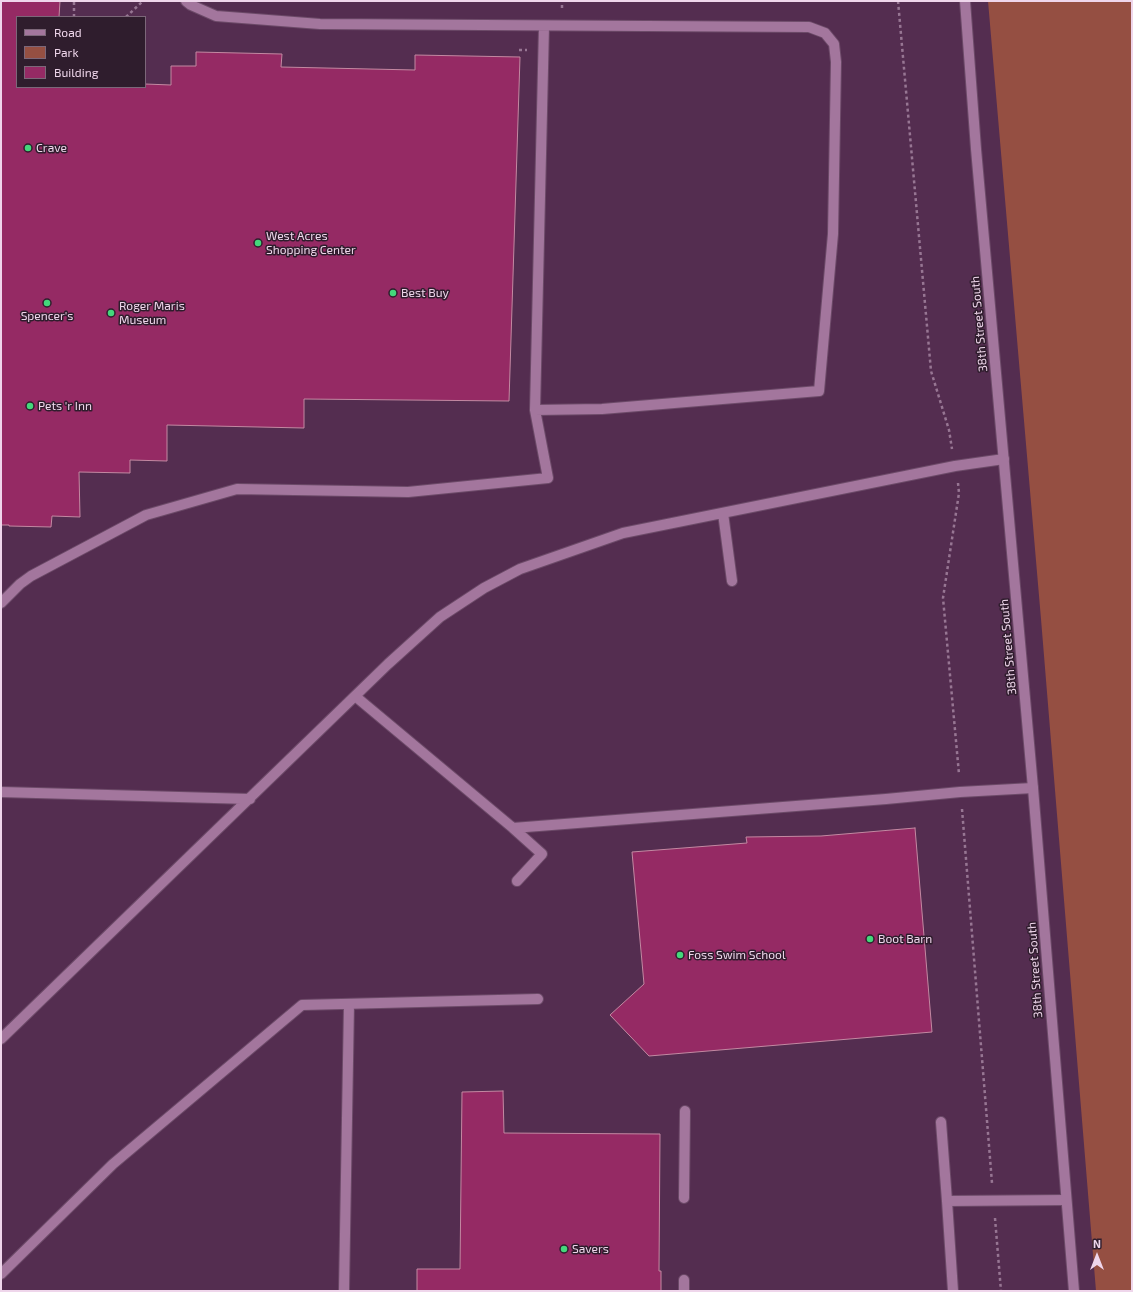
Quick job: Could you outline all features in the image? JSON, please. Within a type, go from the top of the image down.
[{"type":"street","points":[[186,1],[191,5],[216,16],[320,24],[809,27],[825,33],[834,44],[836,62],[835,157],[833,234],[820,392],[602,409],[535,410]]},
{"type":"street","name":"38th Street South","points":[[965,1],[976,150],[1033,788],[1074,1291]]},
{"type":"street","points":[[1,603],[20,584],[31,576],[146,515],[237,489],[408,492],[548,478],[535,410],[544,26]]},
{"type":"street","points":[[1,1039],[388,664],[440,616],[484,588],[520,569],[623,533],[955,466],[1004,458]]},
{"type":"street","points":[[723,513],[732,581]]},
{"type":"street","points":[[355,696],[542,854],[517,881]]},
{"type":"street","points":[[513,828],[960,792],[1033,788]]},
{"type":"street","points":[[1,792],[250,799]]},
{"type":"street","points":[[1,1274],[113,1164],[302,1005],[538,999]]},
{"type":"street","points":[[344,1291],[349,1004]]},
{"type":"street","points":[[684,1198],[685,1111]]},
{"type":"street","points":[[941,1122],[953,1291]]},
{"type":"street","points":[[947,1202],[1066,1200]]},
{"type":"street","points":[[684,1280],[684,1291]]},
{"type":"path","points":[[74,1],[74,16]]},
{"type":"path","points":[[127,16],[143,1]]},
{"type":"path","points":[[898,1],[931,371],[949,430],[959,493],[943,598],[1001,1291]]},
{"type":"green space","points":[[988,1],[1132,1],[1132,1291],[1096,1291],[1041,619]]},
{"type":"building","name":"West Acres Shopping Center","points":[[1,1],[60,1],[59,16],[16,16],[16,88],[146,88],[146,84],[171,85],[171,66],[196,66],[196,52],[282,54],[281,67],[415,70],[415,55],[520,57],[509,401],[304,399],[304,428],[167,425],[167,461],[130,460],[130,473],[79,472],[80,517],[52,516],[51,527],[1,525]]},
{"type":"building","points":[[915,828],[932,1032],[649,1056],[610,1015],[644,984],[632,852],[747,843],[746,837],[821,836]]},
{"type":"building","points":[[503,1091],[504,1133],[660,1134],[659,1271],[661,1271],[661,1291],[417,1291],[417,1269],[460,1269],[462,1092]]},
{"type":"place","name":"Crave","points":[[28,148]]},
{"type":"place","name":"West Acres Shopping Center","points":[[258,243]]},
{"type":"place","name":"Best Buy","points":[[393,293]]},
{"type":"place","name":"Spencer's","points":[[47,303]]},
{"type":"place","name":"Roger Maris Museum","points":[[111,313]]},
{"type":"place","name":"Pets 'r Inn","points":[[30,406]]},
{"type":"place","name":"Boot Barn","points":[[870,939]]},
{"type":"place","name":"Foss Swim School","points":[[680,955]]},
{"type":"place","name":"Savers","points":[[564,1249]]}]
